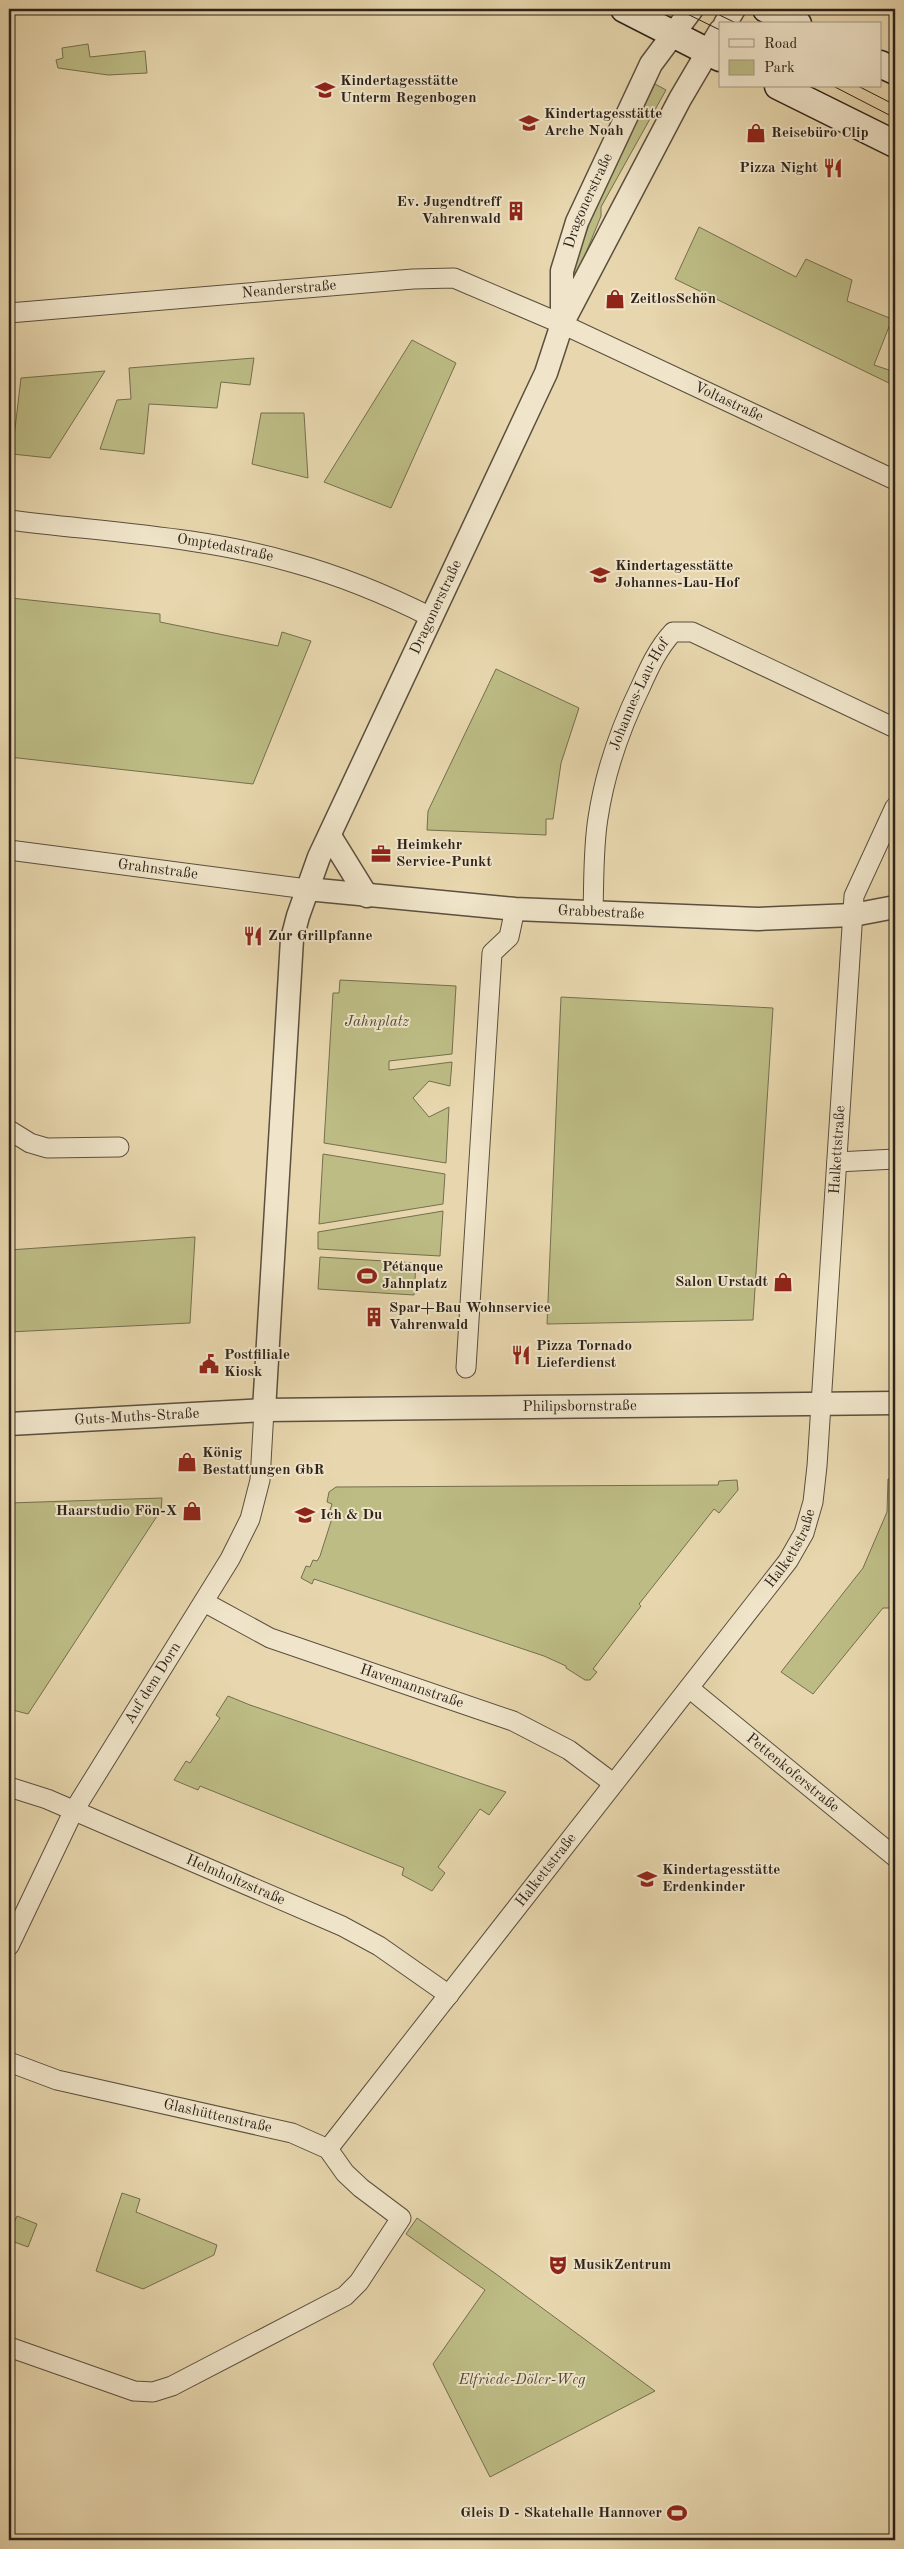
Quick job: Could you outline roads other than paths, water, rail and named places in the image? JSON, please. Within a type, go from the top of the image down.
[{"type":"main road","points":[[624,9],[673,34],[716,47]]},
{"type":"main road","points":[[766,9],[794,22]]},
{"type":"main road","points":[[882,65],[895,71]]},
{"type":"main road","points":[[782,88],[895,144]]},
{"type":"street","name":"Dragonerstraße","points":[[562,324],[562,271],[577,222],[651,64],[692,9]]},
{"type":"street","points":[[726,22],[734,9]]},
{"type":"street","name":"Dragonerstraße","points":[[308,889],[330,836],[431,617],[546,373],[562,324],[680,99],[716,47]]},
{"type":"street","name":"Neanderstraße","points":[[9,313],[395,280],[454,278],[562,324]]},
{"type":"street","name":"Voltastraße","points":[[562,324],[895,480]]},
{"type":"street","name":"Omptedastraße","points":[[9,520],[186,541],[293,562],[373,589],[431,617]]},
{"type":"street","name":"Johannes-Lau-Hof","points":[[593,913],[598,819],[609,767],[625,720],[641,685],[663,642],[673,632],[692,632],[895,728]]},
{"type":"street","name":"Halkettstraße","points":[[328,2149],[788,1561],[804,1533],[813,1502],[838,1162],[854,896],[895,807]]},
{"type":"street","points":[[330,836],[368,896]]},
{"type":"street","name":"Grahnstraße","points":[[9,850],[308,889]]},
{"type":"street","points":[[264,1410],[292,939],[308,889]]},
{"type":"street","name":"Grabbestraße","points":[[308,889],[515,909],[758,919],[853,915],[895,907]]},
{"type":"street","points":[[466,1368],[492,953],[509,937],[515,909]]},
{"type":"street","points":[[9,1130],[30,1142],[47,1148],[119,1147]]},
{"type":"street","points":[[838,1162],[895,1159]]},
{"type":"street","name":"Philipsbornstraße","points":[[264,1410],[552,1405],[820,1405],[895,1402]]},
{"type":"street","name":"Guts-Muths-Straße","points":[[9,1424],[264,1410]]},
{"type":"street","name":"Auf dem Dorn","points":[[9,1946],[73,1812],[204,1602],[250,1519],[260,1480],[264,1410]]},
{"type":"street","name":"Havemannstraße","points":[[204,1602],[270,1638],[513,1721],[569,1750],[613,1784]]},
{"type":"street","name":"Pettenkoferstraße","points":[[689,1688],[895,1857]]},
{"type":"street","name":"Helmholtzstraße","points":[[9,1787],[47,1800],[342,1926],[379,1946],[449,1996]]},
{"type":"street","name":"Glashüttenstraße","points":[[9,2062],[57,2080],[292,2133],[328,2149]]},
{"type":"street","points":[[9,2348],[134,2391],[153,2392],[172,2386],[345,2296],[359,2282],[401,2218],[361,2188],[345,2173],[328,2149]]},
{"type":"tram line","points":[[677,9],[719,30]]},
{"type":"tram line","points":[[707,9],[734,22]]},
{"type":"tram line","points":[[837,88],[895,118]]},
{"type":"tram line","points":[[862,88],[895,105]]},
{"type":"railway","points":[[891,2540],[895,2538]]},
{"type":"place","name":"Kindertagesstätte Unterm Regenbogen","points":[[325,90]]},
{"type":"place","name":"Kindertagesstätte Arche Noah","points":[[529,123]]},
{"type":"place","name":"Reisebüro Clip","points":[[756,133]]},
{"type":"place","name":"Pizza Night","points":[[833,168]]},
{"type":"place","name":"Ev. Jugendtreff Vahrenwald","points":[[516,211]]},
{"type":"place","name":"ZeitlosSchön","points":[[615,299]]},
{"type":"place","name":"Kindertagesstätte Johannes-Lau-Hof","points":[[600,575]]},
{"type":"place","name":"Heimkehr Service-Punkt","points":[[381,854]]},
{"type":"place","name":"Zur Grillpfanne","points":[[253,936]]},
{"type":"place","name":"Pétanque Jahnplatz","points":[[367,1276]]},
{"type":"place","name":"Salon Urstadt","points":[[783,1282]]},
{"type":"place","name":"Spar+Bau Wohnservice Vahrenwald","points":[[374,1317]]},
{"type":"place","name":"Pizza Tornado Lieferdienst","points":[[521,1355]]},
{"type":"place","name":"Postfiliale Kiosk","points":[[209,1364]]},
{"type":"place","name":"König Bestattungen GbR","points":[[187,1462]]},
{"type":"place","name":"Haarstudio Fön-X","points":[[192,1511]]},
{"type":"place","name":"Ich & Du","points":[[305,1515]]},
{"type":"place","name":"Kindertagesstätte Erdenkinder","points":[[647,1879]]},
{"type":"place","name":"MusikZentrum","points":[[558,2265]]},
{"type":"place","name":"Gleis D - Skatehalle Hannover","points":[[677,2513]]},
{"type":"park label","name":"Jahnplatz","points":[[377,1022]]},
{"type":"park label","name":"Elfriede-Döler-Weg","points":[[522,2380]]}]
